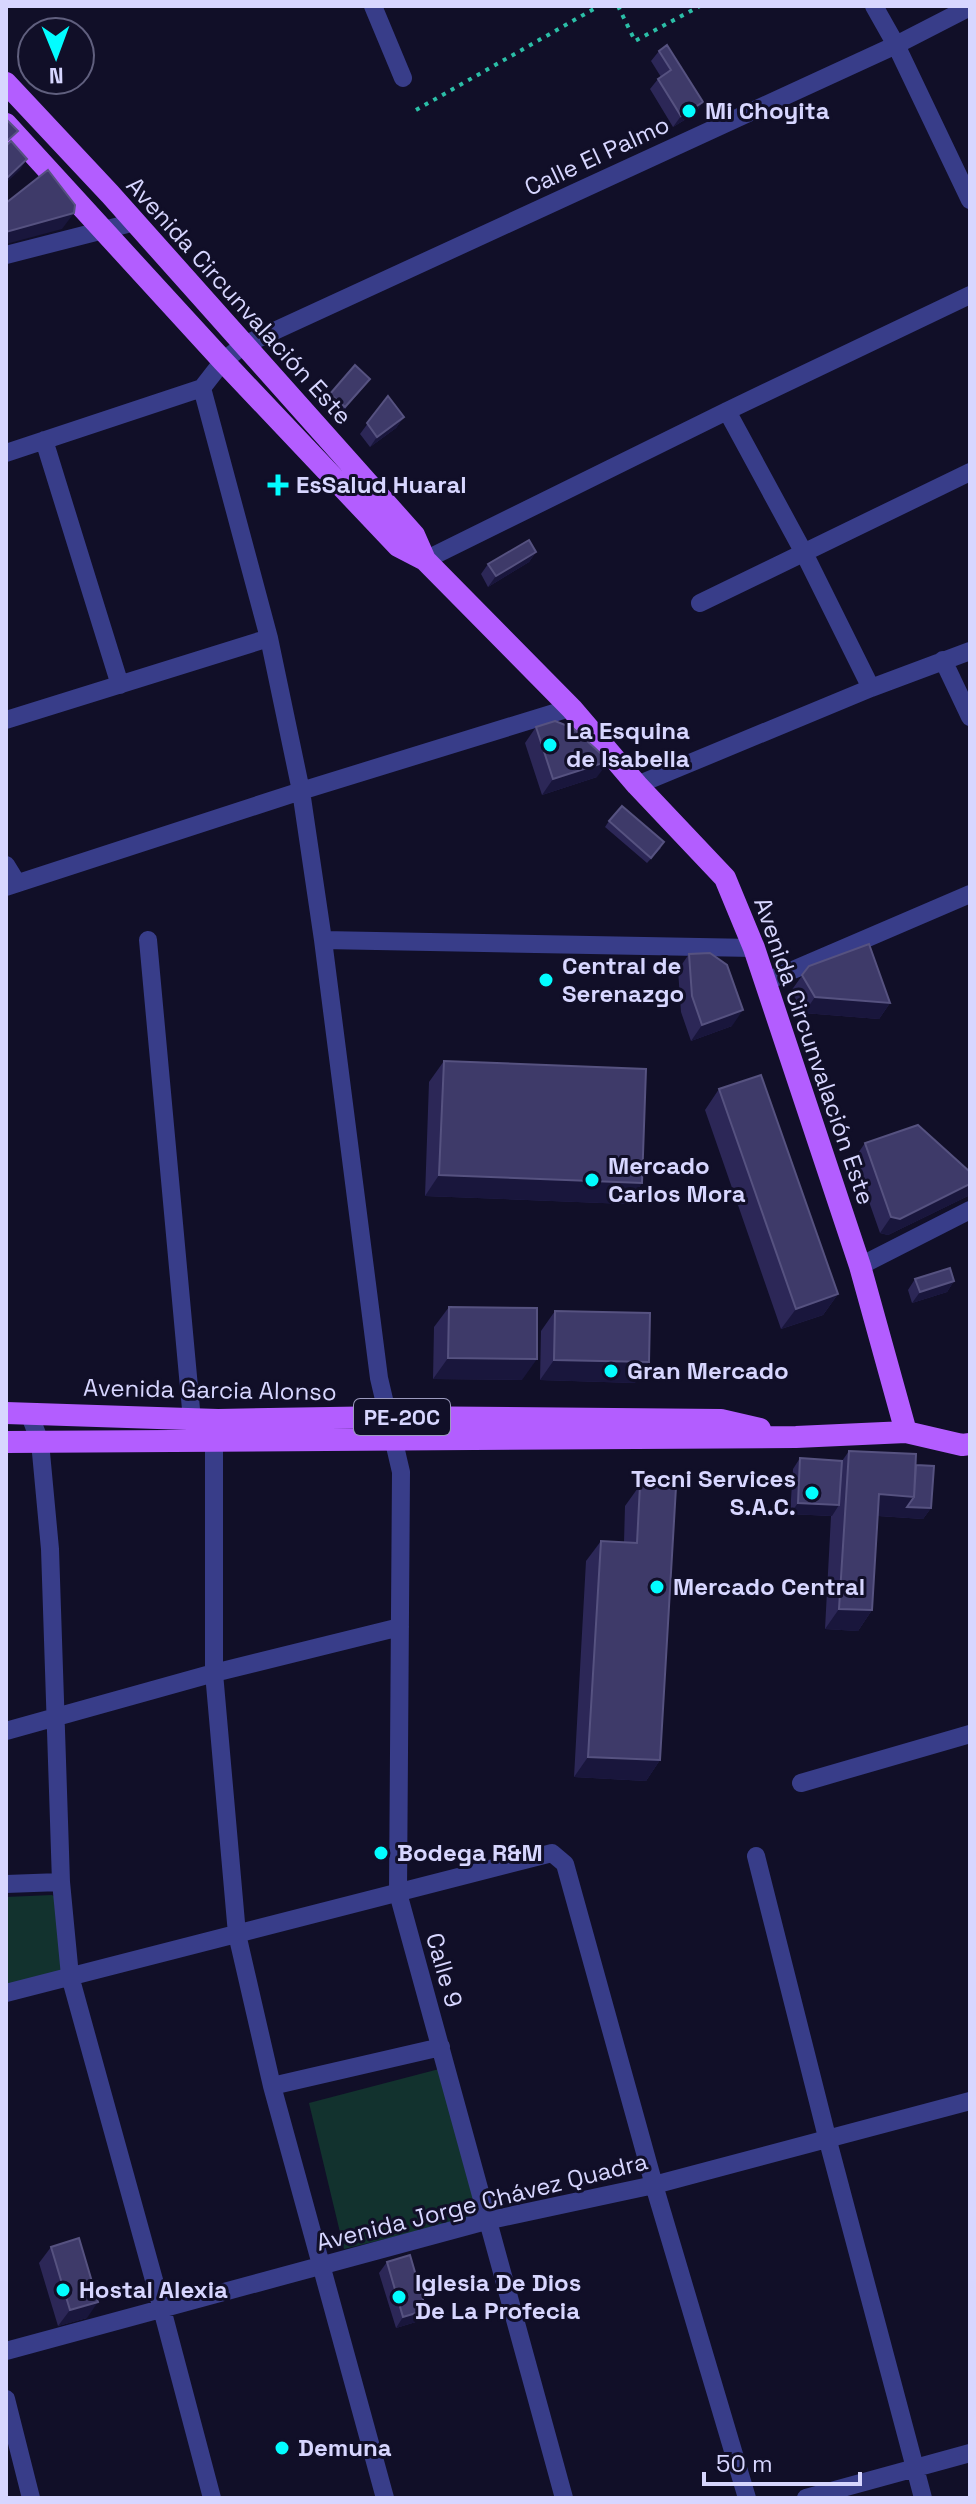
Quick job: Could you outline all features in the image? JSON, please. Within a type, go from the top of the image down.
[{"type":"main road","name":"Avenida Circunvalación Este","points":[[6,83],[135,222],[414,535],[425,560]]},
{"type":"main road","name":"Avenida Circunvalación Este","points":[[6,124],[398,546],[425,560],[570,708],[725,878],[754,948],[860,1266],[906,1432]]},
{"type":"main road","name":"Avenida Garcia Alonso","points":[[6,1413],[192,1420],[389,1417],[721,1420],[796,1437]]},
{"type":"main road","name":"Avenida Garcia Alonso","points":[[6,1442],[796,1437],[906,1432],[962,1445],[970,1444]]},
{"type":"street","points":[[373,6],[403,78]]},
{"type":"street","points":[[874,6],[896,45],[970,200]]},
{"type":"street","name":"Calle El Palmo","points":[[202,388],[223,361],[244,345],[896,45],[970,7]]},
{"type":"street","points":[[6,255],[135,222]]},
{"type":"street","points":[[425,560],[970,295]]},
{"type":"street","points":[[6,453],[202,388]]},
{"type":"street","name":"Calle 9","points":[[202,388],[269,638],[301,791],[379,1378],[401,1472],[398,1893],[564,2498]]},
{"type":"street","points":[[727,411],[804,553],[871,688]]},
{"type":"street","points":[[44,440],[120,685]]},
{"type":"street","points":[[700,603],[970,472]]},
{"type":"street","points":[[6,720],[269,638]]},
{"type":"street","points":[[637,785],[871,688],[970,651]]},
{"type":"street","points":[[943,660],[970,717]]},
{"type":"street","points":[[6,865],[12,885],[570,708]]},
{"type":"street","points":[[765,982],[970,894]]},
{"type":"street","points":[[148,940],[192,1420]]},
{"type":"street","points":[[323,940],[754,948]]},
{"type":"street","points":[[860,1266],[970,1210]]},
{"type":"street","points":[[29,1413],[40,1442],[50,1549],[61,1882],[70,1976],[212,2498]]},
{"type":"street","points":[[214,1442],[214,1673],[237,1934],[272,2086],[385,2498]]},
{"type":"street","points":[[6,1731],[214,1673],[400,1627]]},
{"type":"street","points":[[801,1783],[970,1734]]},
{"type":"street","points":[[6,1993],[552,1853],[565,1864],[654,2185],[747,2498]]},
{"type":"street","points":[[756,1856],[923,2498]]},
{"type":"street","points":[[6,1884],[61,1882]]},
{"type":"street","points":[[272,2086],[441,2047]]},
{"type":"street","name":"Avenida Jorge Chávez Quadra","points":[[6,2351],[486,2221],[654,2185],[970,2101]]},
{"type":"street","points":[[6,2399],[31,2498]]},
{"type":"street","points":[[806,2498],[970,2453]]},
{"type":"path","points":[[416,110],[599,6]]},
{"type":"path","points":[[618,6],[635,41],[700,6]]},
{"type":"green space","points":[[52,1895],[64,1904],[63,1970],[6,1985],[6,1897]]},
{"type":"green space","points":[[443,2068],[481,2216],[344,2249],[309,2103]]},
{"type":"building","points":[[667,45],[703,102],[681,116],[658,79],[671,70],[659,51]]},
{"type":"building","points":[[6,119],[18,131],[6,142]]},
{"type":"building","points":[[11,141],[27,159],[6,179],[6,146]]},
{"type":"building","points":[[48,170],[75,205],[74,213],[6,232],[6,203]]},
{"type":"building","points":[[355,365],[370,379],[345,407],[330,394]]},
{"type":"building","points":[[388,396],[404,417],[377,437],[367,423]]},
{"type":"building","points":[[529,540],[536,552],[496,576],[488,564]]},
{"type":"building","points":[[555,721],[573,728],[609,761],[553,779],[536,727]]},
{"type":"building","points":[[622,806],[664,842],[651,858],[609,821]]},
{"type":"building","points":[[869,944],[890,1003],[815,997],[802,975],[809,966]]},
{"type":"building","points":[[710,953],[727,965],[743,1010],[702,1025],[692,996],[689,954]]},
{"type":"building","points":[[444,1061],[646,1069],[642,1183],[439,1175]]},
{"type":"building","points":[[761,1075],[838,1294],[796,1309],[719,1089]]},
{"type":"building","points":[[918,1125],[970,1172],[970,1184],[900,1219],[891,1217],[865,1143]]},
{"type":"building","points":[[950,1268],[954,1281],[920,1292],[915,1279]]},
{"type":"building","points":[[449,1307],[537,1308],[537,1359],[448,1358]]},
{"type":"building","points":[[555,1311],[650,1313],[649,1362],[554,1360]]},
{"type":"building","points":[[849,1451],[916,1454],[914,1497],[879,1494],[872,1610],[839,1609]]},
{"type":"building","name":"Tecni Services S.A.C.","points":[[800,1458],[842,1461],[839,1505],[798,1503]]},
{"type":"building","points":[[916,1465],[934,1466],[931,1508],[907,1507],[914,1497]]},
{"type":"building","points":[[640,1485],[676,1487],[660,1760],[588,1757],[601,1541],[637,1543]]},
{"type":"building","points":[[79,2238],[98,2302],[70,2310],[51,2247]]},
{"type":"building","points":[[410,2255],[426,2310],[403,2317],[387,2262]]},
{"type":"place","name":"Mi Choyita","points":[[689,111]]},
{"type":"place","name":"EsSalud Huaral","points":[[278,485]]},
{"type":"place","name":"La Esquina de Isabella","points":[[550,745]]},
{"type":"place","name":"Central de Serenazgo","points":[[546,980]]},
{"type":"place","name":"Mercado Carlos Mora","points":[[592,1180]]},
{"type":"place","name":"Gran Mercado","points":[[611,1371]]},
{"type":"place","name":"Tecni Services S.A.C.","points":[[812,1493]]},
{"type":"place","name":"Mercado Central","points":[[657,1587]]},
{"type":"place","name":"Bodega R&M","points":[[381,1853]]},
{"type":"place","name":"Hostal Alexia","points":[[63,2290]]},
{"type":"place","name":"Iglesia De Dios De La Profecia","points":[[399,2297]]},
{"type":"place","name":"Demuna","points":[[282,2448]]}]
